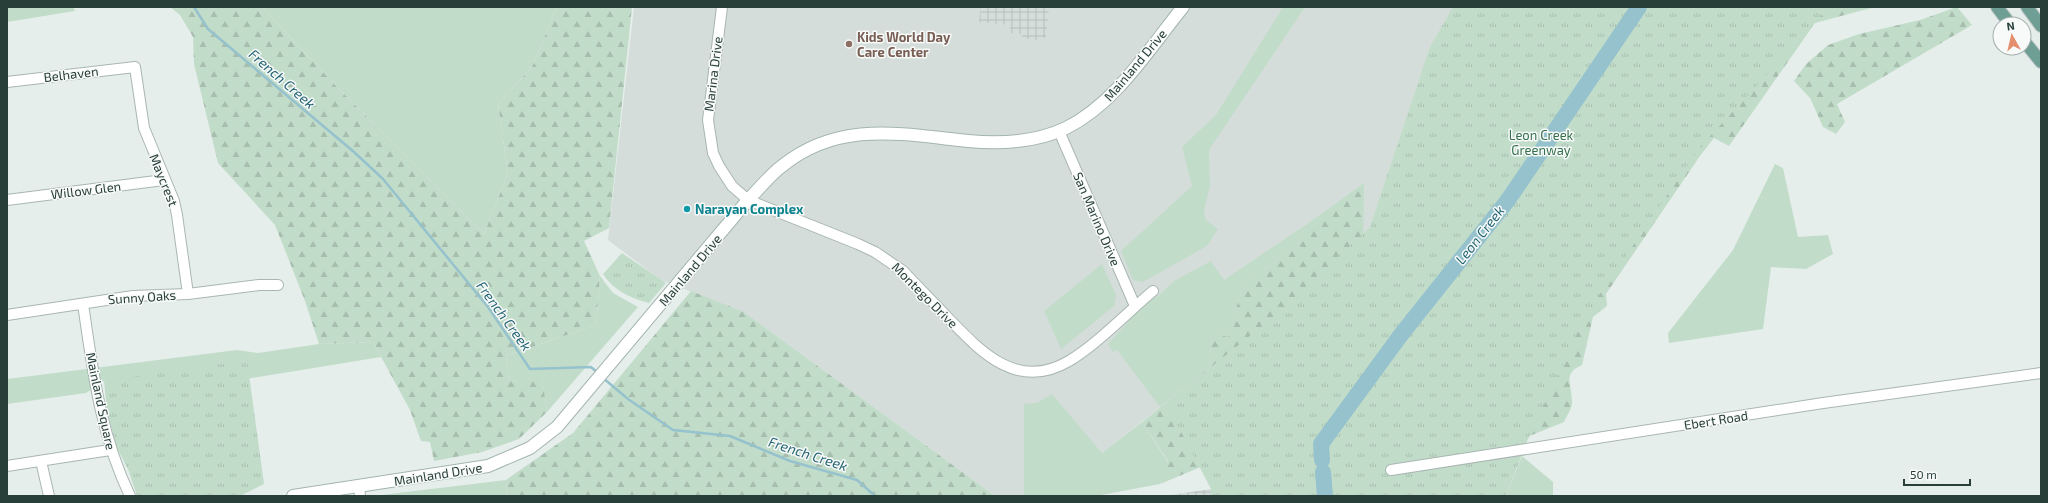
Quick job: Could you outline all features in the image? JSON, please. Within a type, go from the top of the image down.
[{"type":"main road","name":"Mainland Drive","points":[[293,496],[360,491],[467,470],[500,462],[530,448],[557,426],[748,200],[771,176],[796,156],[815,146],[842,137],[869,133],[891,132],[1004,143],[1036,138],[1059,131],[1082,119],[1108,98],[1183,7]]},
{"type":"main road","points":[[1997,7],[2004,16]]},
{"type":"main road","points":[[2027,7],[2041,26]]},
{"type":"main road","points":[[2032,51],[2041,62]]},
{"type":"street","name":"Marina Drive","points":[[722,7],[708,108],[709,131],[719,166],[732,186],[748,200]]},
{"type":"street","name":"Belhaven","points":[[7,82],[135,67]]},
{"type":"street","name":"Maycrest","points":[[135,67],[144,128],[164,180],[174,201],[188,294]]},
{"type":"street","name":"San Marino Drive","points":[[1059,131],[1135,306]]},
{"type":"street","name":"Willow Glen","points":[[7,200],[164,180]]},
{"type":"street","name":"Montego Drive","points":[[748,200],[854,242],[890,260],[903,271],[982,352],[1012,369],[1028,371],[1053,368],[1069,361],[1083,352],[1153,291]]},
{"type":"street","name":"Sunny Oaks","points":[[7,314],[133,296],[188,294],[249,286],[278,285]]},
{"type":"street","name":"Mainland Square","points":[[83,304],[95,386],[110,450],[130,496]]},
{"type":"street","name":"Ebert Road","points":[[1391,470],[1823,403],[2041,373]]},
{"type":"street","points":[[7,466],[110,450]]},
{"type":"street","points":[[41,461],[49,496]]},
{"type":"shaded area","points":[[634,7],[1453,7],[1370,227],[1271,319],[1048,496],[995,496],[744,312],[661,280],[608,240]]},
{"type":"shaded area","points":[[981,7],[1049,7],[1046,38],[1038,37],[1037,40],[1022,38],[1022,34],[1009,33],[1010,25],[979,22]]},
{"type":"shaded area","points":[[1211,489],[1211,496],[1164,496]]},
{"type":"green space","points":[[7,7],[73,7],[75,11],[7,22]]},
{"type":"green space","points":[[170,7],[262,7],[335,85],[484,234],[508,173],[498,104],[532,67],[557,7],[632,7],[609,228],[584,241],[600,276],[596,325],[506,356],[510,381],[542,377],[547,412],[519,439],[482,452],[434,461],[430,442],[421,441],[410,410],[373,342],[319,344],[305,301],[275,225],[218,163],[194,64],[193,37],[180,15]]},
{"type":"green space","points":[[262,7],[557,7],[532,67],[498,104],[508,173],[484,234],[335,85]]},
{"type":"green space","points":[[1283,7],[1305,7],[1209,150],[1210,185],[1204,211],[1205,219],[1218,229],[1207,246],[1143,282],[1133,280],[1121,251],[1192,186],[1182,147],[1216,115]]},
{"type":"green space","name":"Leon Creek Greenway","points":[[1453,7],[1843,7],[1822,15],[1700,147],[1587,313],[1528,439],[1506,496],[1211,496],[1211,489],[1166,403],[1271,319],[1370,227],[1430,47]]},
{"type":"green space","name":"Leon Creek Greenway","points":[[1740,7],[1875,7],[1815,23],[1729,146],[1714,138],[1700,156],[1606,294],[1607,306],[1593,317],[1582,365],[1572,372],[1570,377],[1572,404],[1564,422],[1512,443],[1225,457],[1160,484],[1168,461],[1142,422],[1211,366],[1210,333],[1228,337],[1243,285],[1298,243],[1307,224],[1364,183],[1363,262]]},
{"type":"green space","points":[[1957,7],[1972,25],[1837,104],[1845,122],[1836,134],[1823,127],[1810,98],[1794,81],[1806,64],[1828,45],[1859,34],[1920,20]]},
{"type":"green space","points":[[1775,164],[1783,168],[1798,237],[1828,235],[1833,254],[1806,269],[1771,267],[1763,329],[1669,343],[1668,333],[1733,250]]},
{"type":"green space","points":[[1307,224],[1298,243],[1243,285],[1228,337],[1210,333],[1211,366],[1160,407],[1117,350],[1113,352],[1108,344],[1153,295],[1157,297],[1174,281],[1211,261],[1224,280]]},
{"type":"green space","points":[[622,253],[666,283],[649,303],[635,299],[623,293],[612,285],[603,274]]},
{"type":"green space","points":[[1102,264],[1116,295],[1114,306],[1061,349],[1044,311]]},
{"type":"green space","points":[[600,276],[613,293],[638,307],[547,412],[542,378],[510,381],[506,356],[596,325]]},
{"type":"green space","points":[[691,291],[744,312],[995,496],[507,496],[506,480],[573,433]]},
{"type":"green space","points":[[373,342],[381,357],[246,379],[104,381],[86,393],[7,404],[7,379],[237,350],[258,353],[319,344]]},
{"type":"green space","points":[[247,360],[264,484],[240,496],[137,496],[128,469],[116,446],[107,410],[104,381]]},
{"type":"green space","points":[[1052,394],[1102,453],[1142,422],[1168,462],[1160,484],[1096,496],[1024,496],[1024,404],[1037,403]]},
{"type":"green space","points":[[1522,456],[1553,482],[1553,496],[1506,496]]},
{"type":"green space","points":[[506,480],[507,496],[373,496]]},
{"type":"waterway","name":"French Creek","points":[[194,7],[208,29],[354,152],[383,179],[488,307],[530,369],[591,367],[598,373]]},
{"type":"waterway","name":"Leon Creek","points":[[1322,460],[1321,444],[1400,336],[1508,200],[1639,7]]},
{"type":"waterway","name":"French Creek","points":[[603,378],[628,399],[673,430],[730,436],[790,461],[857,480],[875,496]]},
{"type":"waterway","name":"Leon Creek","points":[[1323,472],[1325,496]]},
{"type":"place","name":"Kids World Day Care Center","points":[[849,44]]},
{"type":"place","name":"Narayan Complex","points":[[687,209]]}]
